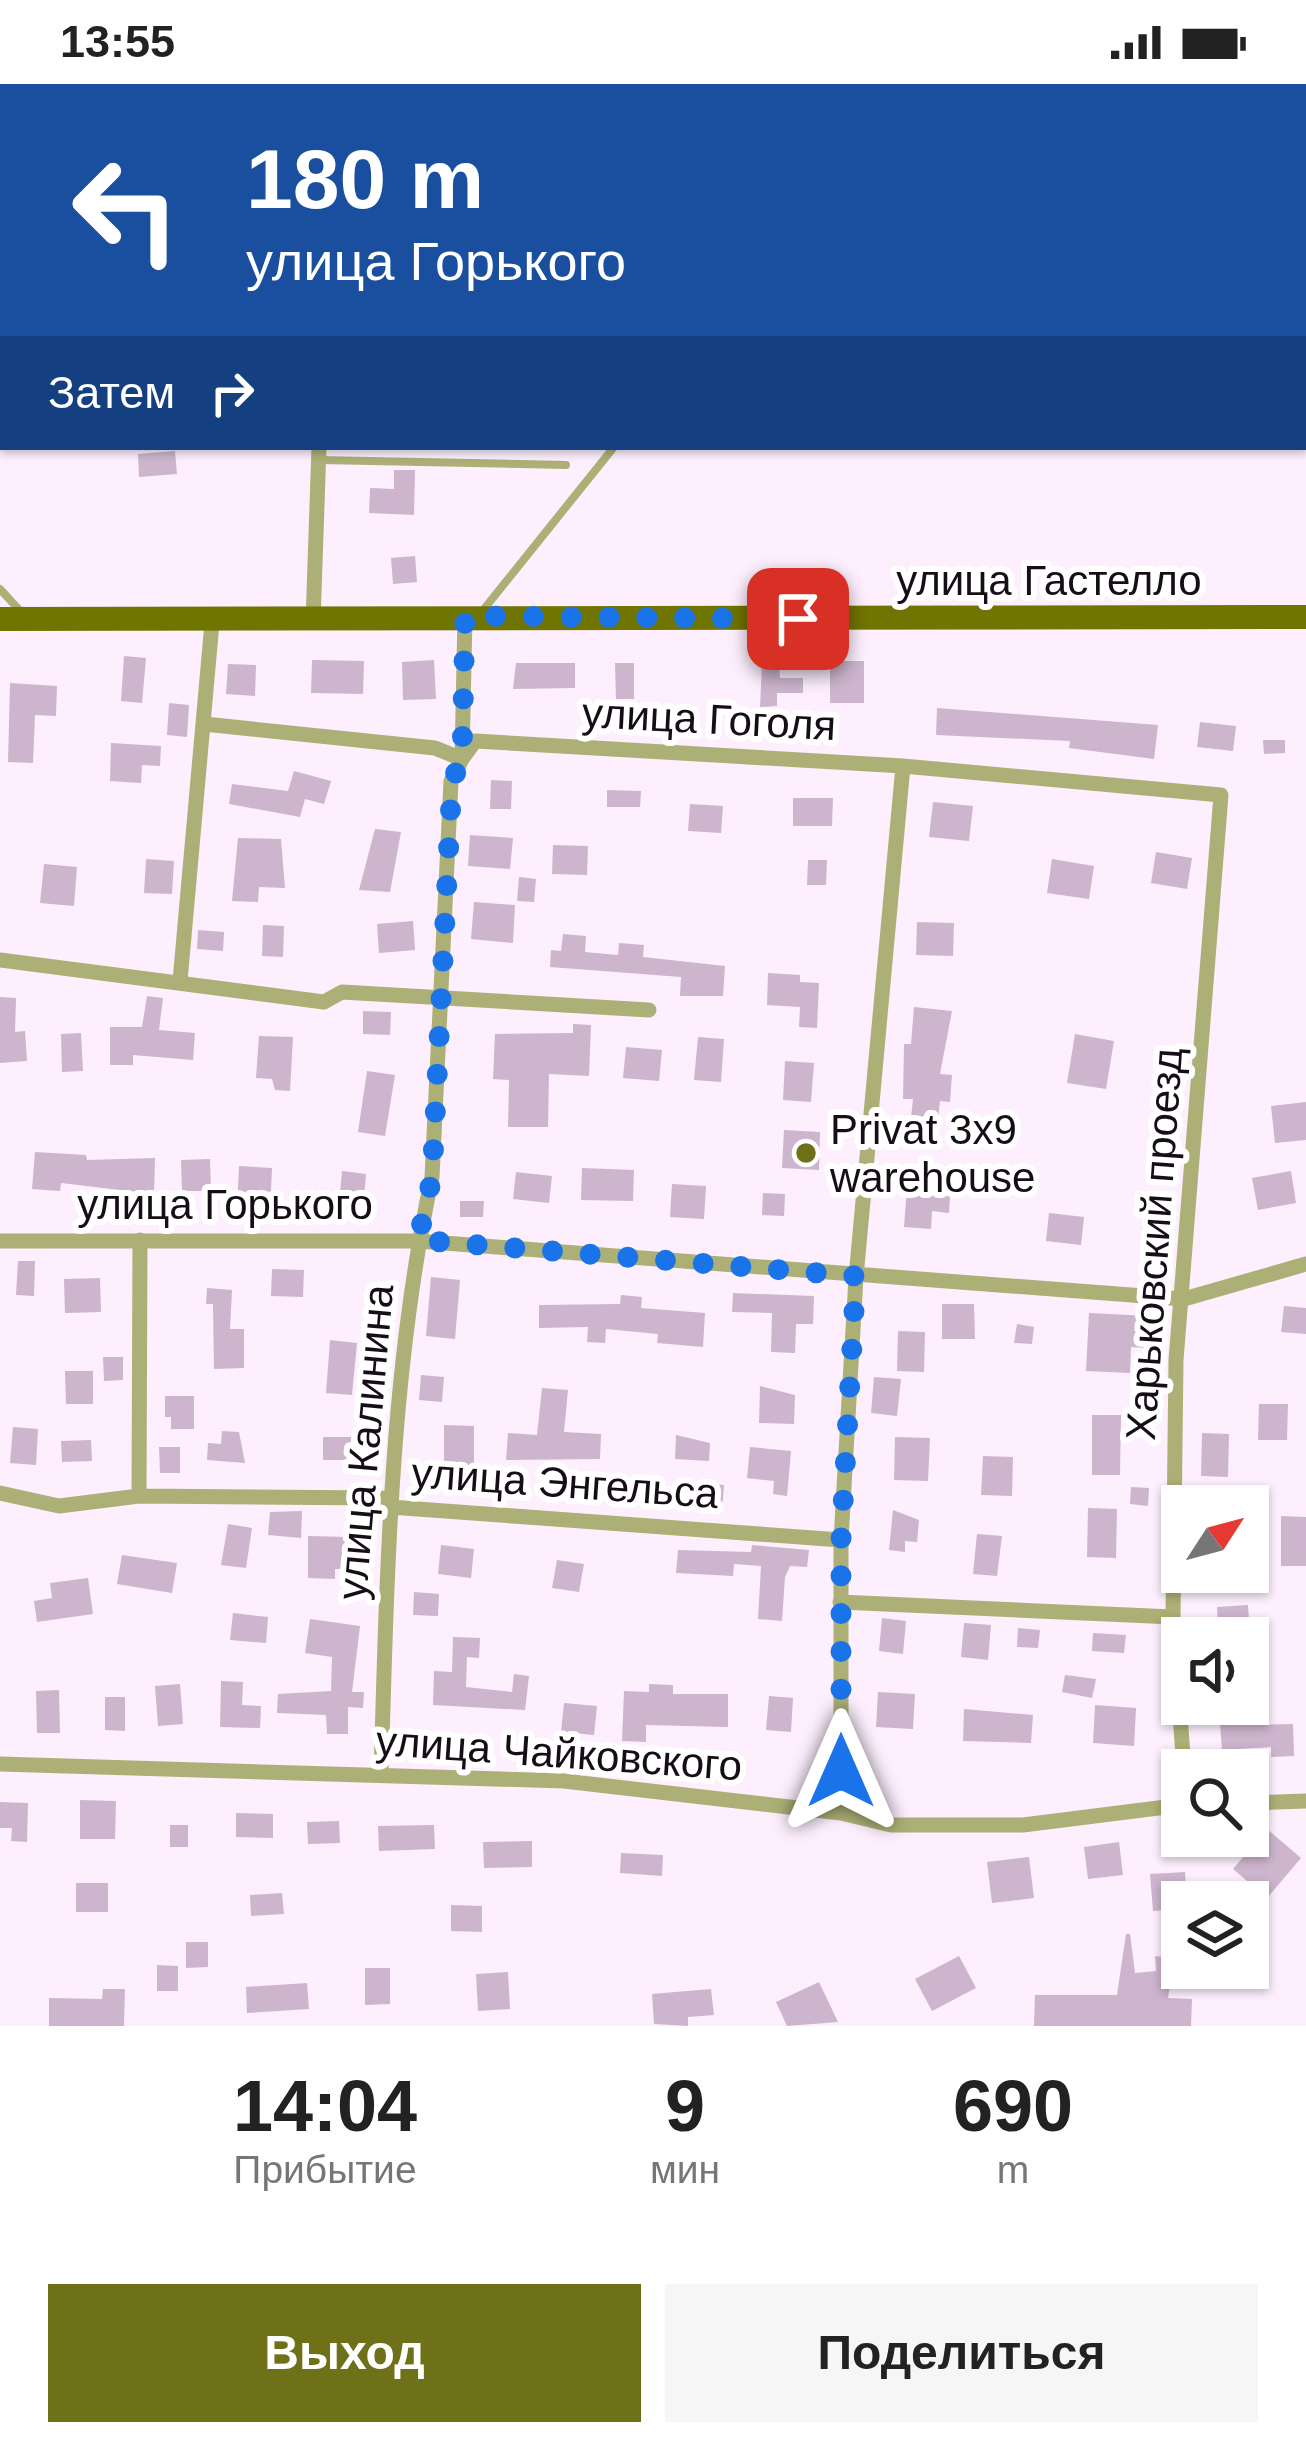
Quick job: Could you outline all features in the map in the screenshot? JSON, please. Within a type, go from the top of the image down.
[{"type":"main road","name":"улица Гастелло","points":[[0,620],[1306,617]]},
{"type":"street","points":[[313,622],[318,453]]},
{"type":"street","name":"улица Калинина","points":[[381,1775],[390,1507],[418,1240],[432,1178],[452,781],[462,759],[471,617]]},
{"type":"street","points":[[180,982],[212,623]]},
{"type":"street","points":[[204,724],[435,748],[462,759]]},
{"type":"street","name":"улица Гоголя","points":[[462,759],[476,741],[903,766],[1221,795]]},
{"type":"street","points":[[841,1813],[841,1540],[856,1276],[903,766]]},
{"type":"street","name":"Харьковский проезд","points":[[1173,1617],[1176,1360],[1221,795]]},
{"type":"street","points":[[0,960],[324,1002],[342,992],[650,1010]]},
{"type":"street","points":[[139,1496],[140,1240]]},
{"type":"street","name":"улица Горького","points":[[0,1241],[418,1240],[1184,1299],[1306,1264]]},
{"type":"street","name":"улица Энгельса","points":[[0,1493],[59,1506],[139,1496],[382,1498],[390,1507],[841,1540]]},
{"type":"street","points":[[841,1602],[1173,1617]]},
{"type":"street","name":"улица Чайковского","points":[[0,1764],[564,1781],[841,1813],[891,1825],[1023,1825],[1161,1808]]},
{"type":"street","points":[[1269,1802],[1306,1801]]},
{"type":"lane","points":[[471,617],[611,450]]},
{"type":"lane","points":[[318,453],[566,465]]},
{"type":"lane","points":[[0,590],[27,618]]},
{"type":"building","points":[[175,451],[177,474],[139,477],[138,454]]},
{"type":"building","points":[[394,470],[415,470],[414,515],[369,513],[370,488],[394,489]]},
{"type":"building","points":[[415,556],[417,582],[393,584],[391,558]]},
{"type":"building","points":[[124,656],[146,658],[142,703],[121,701]]},
{"type":"building","points":[[312,660],[364,661],[363,694],[311,693]]},
{"type":"building","points":[[434,660],[436,699],[403,700],[402,662]]},
{"type":"building","points":[[830,661],[864,661],[864,703],[830,703]]},
{"type":"building","points":[[516,663],[575,663],[575,688],[513,689]]},
{"type":"building","points":[[615,663],[634,663],[634,699],[616,699]]},
{"type":"building","points":[[762,663],[779,663],[780,678],[803,678],[803,693],[777,693],[777,706],[760,707]]},
{"type":"building","points":[[228,664],[256,665],[255,696],[226,694]]},
{"type":"building","points":[[10,683],[57,686],[56,716],[35,715],[33,763],[8,762]]},
{"type":"building","points":[[169,703],[189,705],[187,737],[167,735]]},
{"type":"building","points":[[937,708],[1158,725],[1154,759],[1069,748],[1070,741],[936,735]]},
{"type":"building","points":[[1200,722],[1236,726],[1233,751],[1197,747]]},
{"type":"building","points":[[1263,740],[1285,740],[1285,753],[1264,754]]},
{"type":"building","points":[[111,743],[161,746],[160,766],[142,765],[141,783],[110,781]]},
{"type":"building","points":[[294,771],[331,781],[324,804],[305,799],[300,817],[229,804],[232,784],[288,791]]},
{"type":"building","points":[[491,780],[512,781],[511,809],[490,809]]},
{"type":"building","points":[[607,790],[641,791],[640,807],[607,807]]},
{"type":"building","points":[[793,798],[833,798],[832,826],[793,826]]},
{"type":"building","points":[[933,802],[973,806],[969,841],[929,837]]},
{"type":"building","points":[[690,804],[723,806],[721,833],[688,831]]},
{"type":"building","points":[[375,829],[401,832],[390,892],[359,890]]},
{"type":"building","points":[[470,835],[513,838],[510,869],[468,866]]},
{"type":"building","points":[[238,838],[281,839],[285,888],[259,887],[258,902],[232,901]]},
{"type":"building","points":[[553,845],[588,846],[587,875],[552,874]]},
{"type":"building","points":[[1156,852],[1192,858],[1187,889],[1151,883]]},
{"type":"building","points":[[146,859],[174,861],[172,894],[144,893]]},
{"type":"building","points":[[1052,859],[1094,866],[1089,899],[1047,893]]},
{"type":"building","points":[[808,860],[827,860],[826,885],[807,885]]},
{"type":"building","points":[[44,864],[77,867],[74,906],[40,903]]},
{"type":"building","points":[[519,877],[536,879],[534,902],[517,901]]},
{"type":"building","points":[[474,902],[515,905],[513,943],[471,939]]},
{"type":"building","points":[[413,921],[415,950],[379,953],[377,924]]},
{"type":"building","points":[[917,922],[954,923],[953,956],[916,955]]},
{"type":"building","points":[[263,925],[284,926],[283,957],[262,956]]},
{"type":"building","points":[[198,930],[224,932],[223,951],[197,949]]},
{"type":"building","points":[[563,934],[586,936],[585,952],[618,955],[619,943],[644,945],[643,957],[725,966],[723,996],[680,996],[681,977],[550,967],[551,950],[561,951]]},
{"type":"building","points":[[768,973],[800,975],[800,982],[819,983],[817,1028],[799,1027],[800,1007],[767,1005]]},
{"type":"building","points":[[147,996],[163,998],[159,1030],[195,1033],[193,1060],[133,1055],[133,1065],[110,1065],[110,1027],[142,1027]]},
{"type":"building","points":[[0,997],[16,998],[15,1032],[25,1031],[27,1061],[0,1063]]},
{"type":"building","points":[[914,1007],[952,1011],[940,1074],[952,1075],[950,1102],[940,1101],[936,1139],[909,1137],[913,1099],[903,1099],[904,1044],[911,1044]]},
{"type":"building","points":[[363,1011],[391,1012],[390,1035],[363,1034]]},
{"type":"building","points":[[573,1024],[591,1025],[589,1076],[549,1074],[548,1127],[508,1127],[509,1080],[493,1079],[495,1034],[573,1033]]},
{"type":"building","points":[[81,1033],[83,1071],[62,1072],[61,1034]]},
{"type":"building","points":[[1075,1034],[1114,1041],[1106,1089],[1067,1083]]},
{"type":"building","points":[[259,1036],[293,1037],[290,1091],[275,1090],[272,1079],[256,1078]]},
{"type":"building","points":[[698,1037],[724,1039],[721,1082],[694,1080]]},
{"type":"building","points":[[626,1047],[662,1050],[659,1081],[623,1078]]},
{"type":"building","points":[[785,1061],[814,1063],[811,1102],[783,1100]]},
{"type":"building","points":[[367,1071],[395,1075],[385,1136],[358,1132]]},
{"type":"building","points":[[1306,1102],[1306,1140],[1275,1143],[1271,1106]]},
{"type":"building","points":[[784,1130],[820,1132],[819,1170],[782,1168]]},
{"type":"building","points":[[35,1152],[86,1155],[87,1160],[155,1158],[154,1194],[61,1183],[60,1191],[32,1189]]},
{"type":"building","points":[[210,1159],[211,1191],[182,1191],[181,1160]]},
{"type":"building","points":[[239,1166],[272,1168],[270,1212],[237,1210]]},
{"type":"building","points":[[582,1168],[634,1170],[633,1201],[581,1200]]},
{"type":"building","points":[[342,1171],[366,1174],[364,1196],[340,1194]]},
{"type":"building","points":[[1291,1171],[1296,1203],[1258,1210],[1252,1178]]},
{"type":"building","points":[[516,1172],[552,1176],[549,1203],[513,1199]]},
{"type":"building","points":[[908,1174],[933,1176],[932,1194],[950,1196],[949,1213],[932,1211],[931,1229],[904,1227]]},
{"type":"building","points":[[672,1184],[706,1186],[704,1219],[670,1217]]},
{"type":"building","points":[[763,1193],[785,1194],[784,1216],[762,1215]]},
{"type":"building","points":[[460,1201],[484,1201],[483,1217],[460,1217]]},
{"type":"building","points":[[1049,1213],[1084,1217],[1081,1245],[1046,1241]]},
{"type":"building","points":[[18,1261],[35,1261],[34,1296],[16,1295]]},
{"type":"building","points":[[272,1269],[304,1270],[303,1297],[271,1296]]},
{"type":"building","points":[[431,1277],[460,1280],[455,1339],[426,1336]]},
{"type":"building","points":[[100,1278],[101,1312],[65,1313],[64,1279]]},
{"type":"building","points":[[207,1288],[232,1290],[230,1329],[244,1329],[244,1368],[214,1369],[213,1304],[206,1304]]},
{"type":"building","points":[[733,1293],[814,1296],[813,1324],[796,1324],[795,1353],[771,1352],[772,1313],[732,1312]]},
{"type":"building","points":[[621,1295],[642,1297],[641,1308],[705,1313],[703,1347],[657,1343],[658,1334],[606,1329],[605,1343],[587,1342],[588,1327],[539,1328],[539,1305],[620,1304]]},
{"type":"building","points":[[942,1304],[974,1304],[975,1339],[942,1339]]},
{"type":"building","points":[[1284,1306],[1306,1308],[1306,1334],[1281,1332]]},
{"type":"building","points":[[1089,1313],[1149,1316],[1148,1348],[1131,1347],[1130,1373],[1086,1371]]},
{"type":"building","points":[[1017,1324],[1034,1327],[1032,1344],[1014,1343]]},
{"type":"building","points":[[898,1331],[925,1332],[924,1372],[897,1371]]},
{"type":"building","points":[[330,1340],[357,1343],[352,1395],[326,1393]]},
{"type":"building","points":[[103,1357],[123,1357],[123,1380],[104,1381]]},
{"type":"building","points":[[65,1371],[93,1371],[93,1404],[66,1404]]},
{"type":"building","points":[[421,1375],[444,1377],[442,1402],[419,1400]]},
{"type":"building","points":[[874,1377],[901,1379],[897,1416],[871,1413]]},
{"type":"building","points":[[760,1386],[795,1395],[794,1424],[759,1423]]},
{"type":"building","points":[[542,1388],[568,1390],[564,1432],[601,1434],[600,1459],[506,1460],[508,1433],[537,1435]]},
{"type":"building","points":[[165,1396],[194,1396],[194,1429],[171,1429],[171,1417],[165,1417]]},
{"type":"building","points":[[1259,1404],[1288,1404],[1287,1440],[1258,1440]]},
{"type":"building","points":[[1092,1415],[1121,1415],[1120,1475],[1092,1475]]},
{"type":"building","points":[[444,1425],[474,1426],[474,1472],[444,1472]]},
{"type":"building","points":[[13,1427],[38,1429],[36,1465],[10,1463]]},
{"type":"building","points":[[222,1431],[239,1432],[245,1463],[207,1460],[208,1443],[221,1444]]},
{"type":"building","points":[[1202,1433],[1229,1434],[1228,1477],[1201,1476]]},
{"type":"building","points":[[676,1435],[710,1443],[709,1461],[675,1459]]},
{"type":"building","points":[[323,1437],[351,1437],[351,1460],[323,1460]]},
{"type":"building","points":[[895,1437],[930,1438],[928,1481],[894,1480]]},
{"type":"building","points":[[91,1440],[92,1461],[62,1462],[61,1441]]},
{"type":"building","points":[[159,1447],[180,1447],[180,1473],[160,1473]]},
{"type":"building","points":[[750,1447],[791,1451],[787,1496],[773,1494],[774,1481],[747,1478]]},
{"type":"building","points":[[983,1456],[1013,1457],[1012,1496],[981,1495]]},
{"type":"building","points":[[710,1484],[724,1485],[722,1511],[708,1509]]},
{"type":"building","points":[[1131,1487],[1149,1488],[1148,1506],[1130,1504]]},
{"type":"building","points":[[1088,1508],[1117,1509],[1116,1558],[1087,1557]]},
{"type":"building","points":[[893,1510],[919,1520],[917,1542],[905,1541],[905,1552],[889,1550]]},
{"type":"building","points":[[302,1511],[301,1538],[268,1535],[270,1512]]},
{"type":"building","points":[[1281,1516],[1306,1517],[1306,1566],[1281,1566]]},
{"type":"building","points":[[228,1524],[252,1528],[246,1568],[221,1565]]},
{"type":"building","points":[[977,1534],[1002,1536],[997,1576],[973,1574]]},
{"type":"building","points":[[308,1536],[348,1537],[347,1569],[335,1569],[335,1579],[308,1578]]},
{"type":"building","points":[[441,1545],[474,1549],[471,1578],[438,1574]]},
{"type":"building","points":[[752,1545],[809,1550],[807,1567],[790,1566],[785,1577],[782,1621],[758,1619],[761,1566],[734,1564],[733,1576],[676,1573],[678,1550],[751,1552]]},
{"type":"building","points":[[122,1555],[177,1563],[172,1593],[117,1584]]},
{"type":"building","points":[[557,1560],[584,1564],[579,1592],[552,1588]]},
{"type":"building","points":[[88,1578],[93,1614],[37,1622],[34,1601],[52,1598],[50,1583]]},
{"type":"building","points":[[414,1592],[439,1594],[438,1616],[413,1615]]},
{"type":"building","points":[[1248,1605],[1249,1617],[1218,1617],[1217,1607]]},
{"type":"building","points":[[233,1613],[268,1617],[266,1643],[230,1640]]},
{"type":"building","points":[[882,1618],[906,1621],[903,1654],[879,1651]]},
{"type":"building","points":[[310,1619],[360,1626],[352,1692],[364,1692],[363,1708],[348,1707],[348,1734],[327,1734],[326,1715],[277,1713],[278,1694],[331,1691],[332,1657],[305,1653]]},
{"type":"building","points":[[964,1623],[991,1625],[988,1660],[961,1657]]},
{"type":"building","points":[[1018,1628],[1040,1630],[1038,1648],[1017,1647]]},
{"type":"building","points":[[1093,1633],[1126,1635],[1124,1653],[1092,1651]]},
{"type":"building","points":[[453,1637],[480,1638],[479,1658],[467,1657],[466,1687],[512,1692],[514,1674],[529,1676],[525,1710],[433,1705],[434,1671],[452,1672]]},
{"type":"building","points":[[1065,1675],[1096,1679],[1092,1698],[1062,1692]]},
{"type":"building","points":[[221,1681],[243,1682],[242,1705],[261,1706],[260,1728],[220,1727]]},
{"type":"building","points":[[180,1684],[183,1724],[158,1726],[155,1686]]},
{"type":"building","points":[[649,1684],[673,1685],[673,1694],[728,1694],[728,1727],[646,1725],[646,1742],[622,1741],[624,1691],[649,1692]]},
{"type":"building","points":[[59,1690],[60,1733],[37,1733],[36,1691]]},
{"type":"building","points":[[878,1692],[915,1694],[913,1729],[876,1727]]},
{"type":"building","points":[[769,1696],[793,1698],[791,1732],[766,1730]]},
{"type":"building","points":[[105,1697],[125,1697],[125,1731],[105,1730]]},
{"type":"building","points":[[564,1703],[597,1706],[594,1735],[561,1732]]},
{"type":"building","points":[[1095,1705],[1136,1708],[1134,1746],[1093,1743]]},
{"type":"building","points":[[964,1709],[1033,1715],[1031,1743],[963,1741]]},
{"type":"building","points":[[1293,1724],[1294,1756],[1271,1757],[1271,1747],[1222,1749],[1220,1725]]},
{"type":"building","points":[[80,1800],[116,1801],[115,1839],[80,1839]]},
{"type":"building","points":[[0,1802],[28,1803],[27,1842],[11,1841],[12,1828],[0,1828]]},
{"type":"building","points":[[236,1813],[273,1814],[273,1838],[236,1837]]},
{"type":"building","points":[[339,1821],[340,1843],[308,1844],[307,1822]]},
{"type":"building","points":[[170,1825],[188,1825],[188,1847],[170,1847]]},
{"type":"building","points":[[434,1825],[435,1849],[379,1851],[378,1826]]},
{"type":"building","points":[[1269,1831],[1301,1858],[1269,1896],[1269,1881],[1247,1881],[1233,1869],[1243,1857],[1269,1857]]},
{"type":"building","points":[[532,1841],[532,1867],[484,1868],[483,1842]]},
{"type":"building","points":[[1119,1842],[1123,1875],[1088,1879],[1084,1847]]},
{"type":"building","points":[[621,1853],[663,1855],[662,1876],[620,1873]]},
{"type":"building","points":[[1029,1857],[1034,1898],[992,1903],[987,1862]]},
{"type":"building","points":[[1185,1872],[1186,1881],[1161,1881],[1161,1910],[1153,1911],[1150,1874]]},
{"type":"building","points":[[76,1883],[108,1883],[108,1912],[76,1912]]},
{"type":"building","points":[[282,1893],[284,1914],[251,1916],[250,1895]]},
{"type":"building","points":[[451,1905],[482,1906],[482,1932],[451,1931]]},
{"type":"building","points":[[1126,1934],[1130,1934],[1135,1973],[1156,1971],[1155,1956],[1161,1957],[1161,1989],[1169,1989],[1168,1998],[1192,1999],[1191,2026],[1034,2026],[1035,1995],[1117,1995]]},
{"type":"building","points":[[186,1942],[208,1942],[208,1967],[186,1968]]},
{"type":"building","points":[[959,1956],[976,1988],[932,2011],[915,1979]]},
{"type":"building","points":[[157,1965],[178,1966],[178,1991],[157,1991]]},
{"type":"building","points":[[365,1968],[390,1968],[390,2004],[365,2005]]},
{"type":"building","points":[[508,1972],[510,2009],[478,2011],[476,1974]]},
{"type":"building","points":[[819,1982],[838,2022],[787,2026],[776,2002]]},
{"type":"building","points":[[307,1983],[309,2009],[247,2013],[246,1987]]},
{"type":"building","points":[[103,1989],[125,1989],[124,2026],[49,2026],[49,1998],[102,1999]]},
{"type":"building","points":[[711,1989],[714,2015],[688,2017],[688,2026],[654,2024],[652,1994]]},
{"type":"place","name":"Privat 3x9 warehouse","points":[[806,1153]]},
{"type":"route","points":[[798,619],[465,616],[462,759],[452,781],[432,1178],[418,1240],[856,1276],[841,1540],[841,1771]]}]
